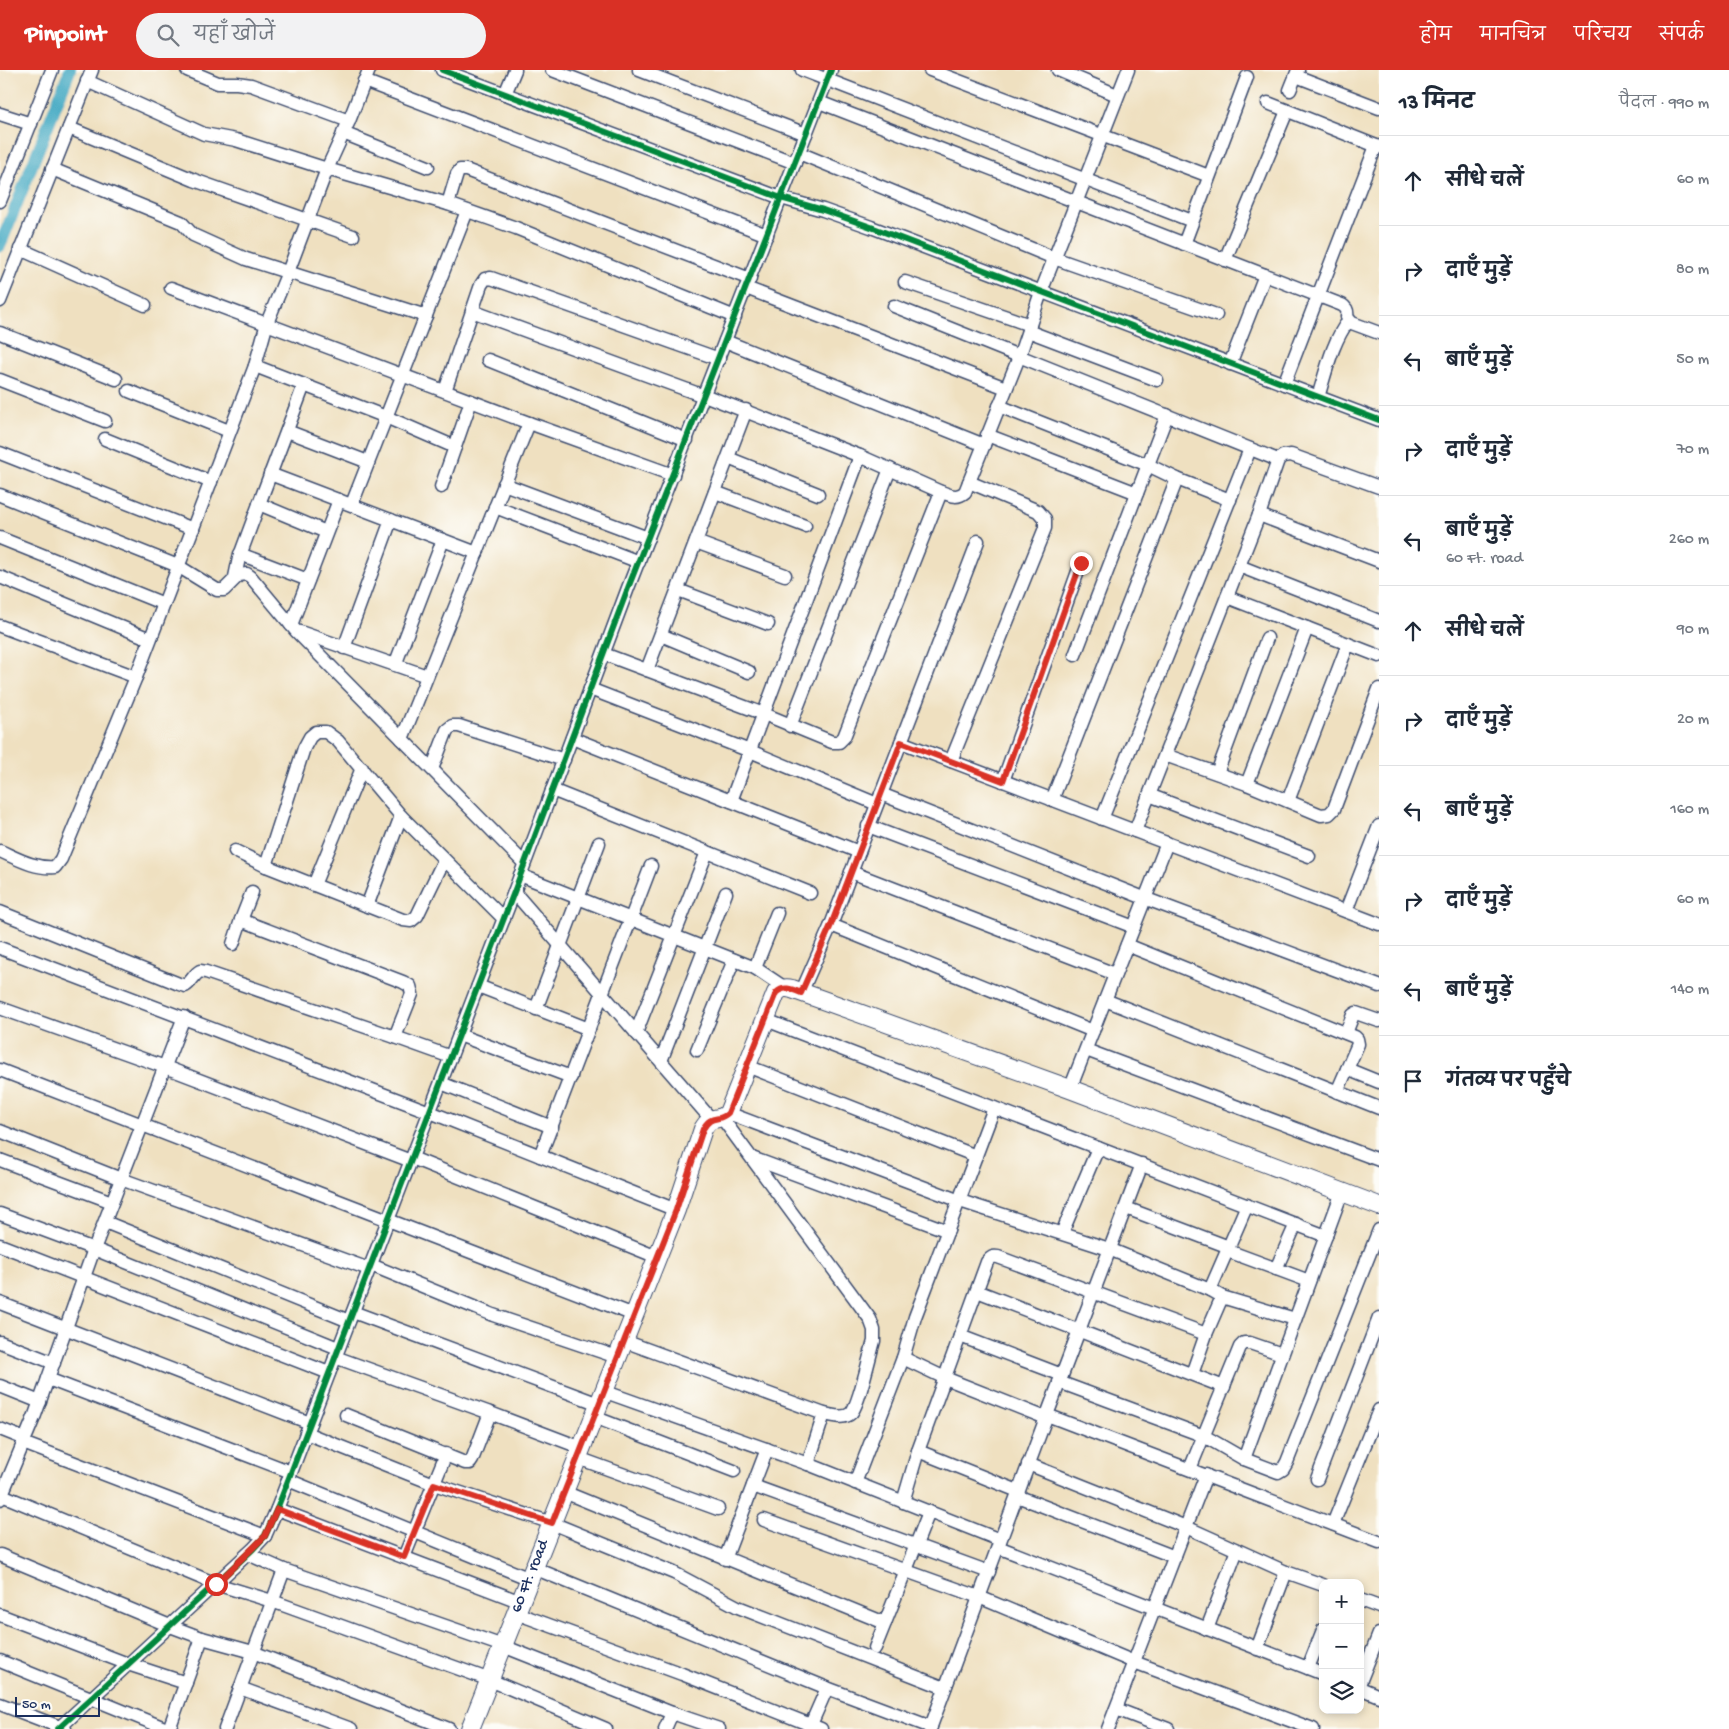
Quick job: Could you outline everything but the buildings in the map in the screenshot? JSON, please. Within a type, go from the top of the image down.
[{"type":"street","points":[[0,201],[5,172],[31,124],[52,70]]},
{"type":"street","points":[[187,70],[218,83],[251,85],[346,127],[428,167]]},
{"type":"street","points":[[442,70],[465,74],[505,94],[781,198],[824,210],[1379,420]]},
{"type":"street","points":[[505,94],[515,70]]},
{"type":"street","points":[[552,70],[797,158],[1054,258],[1216,315]]},
{"type":"street","points":[[639,70],[806,134]]},
{"type":"street","points":[[802,70],[829,75],[1192,221]]},
{"type":"street","points":[[930,70],[1209,176]]},
{"type":"street","points":[[1058,70],[1117,95]]},
{"type":"street","points":[[472,311],[746,410],[860,456],[941,492],[961,496],[965,492],[1019,356],[1041,292],[1128,70]]},
{"type":"street","points":[[1290,90],[1297,73],[1379,108]]},
{"type":"street","points":[[0,1704],[61,1728],[265,1536],[330,1373],[504,920],[648,538],[829,75]]},
{"type":"street","points":[[0,301],[90,76],[204,134],[236,140],[448,204],[516,228],[735,317]]},
{"type":"street","points":[[0,851],[33,866],[45,868],[55,867],[61,859],[136,677],[255,366],[267,323],[327,169],[367,76],[767,235]]},
{"type":"street","points":[[1184,244],[1247,77]]},
{"type":"street","points":[[819,102],[1346,308],[1349,320],[1337,340],[1318,397]]},
{"type":"street","points":[[1268,104],[1378,146],[1284,384]]},
{"type":"street","points":[[1225,260],[1287,111]]},
{"type":"street","points":[[0,114],[31,124]]},
{"type":"street","points":[[69,128],[194,180],[353,236]]},
{"type":"street","points":[[52,169],[181,222],[193,235],[246,259],[426,316]]},
{"type":"street","points":[[448,204],[457,174],[460,170],[466,170],[1006,388]]},
{"type":"street","points":[[352,504],[467,211]]},
{"type":"street","points":[[20,249],[145,304]]},
{"type":"street","points":[[1230,364],[1265,275]]},
{"type":"street","points":[[445,391],[485,278],[492,278],[719,359]]},
{"type":"street","points":[[905,282],[1029,328],[1157,380]]},
{"type":"street","points":[[171,288],[673,476]]},
{"type":"street","points":[[894,306],[1278,460]]},
{"type":"street","points":[[1349,320],[1379,332]]},
{"type":"street","points":[[0,333],[116,379]]},
{"type":"street","points":[[726,341],[985,440],[1137,493]]},
{"type":"street","points":[[488,360],[687,440]]},
{"type":"street","points":[[255,366],[386,417],[455,447]]},
{"type":"street","points":[[0,380],[105,421]]},
{"type":"street","points":[[0,495],[178,566],[221,591],[228,588],[235,577],[240,554],[304,385]]},
{"type":"street","points":[[129,391],[229,431]]},
{"type":"street","points":[[441,487],[471,401]]},
{"type":"street","points":[[999,406],[1148,465],[1230,500]]},
{"type":"street","points":[[647,670],[746,410]]},
{"type":"street","points":[[1075,655],[1167,415]]},
{"type":"street","points":[[402,739],[528,423]]},
{"type":"street","points":[[287,431],[368,462]]},
{"type":"street","points":[[105,439],[211,482]]},
{"type":"street","points":[[1102,819],[1250,448]]},
{"type":"street","points":[[0,453],[193,529]]},
{"type":"street","points":[[731,801],[860,456]]},
{"type":"street","points":[[1135,831],[1259,515],[1278,460],[1284,456],[1291,456],[1379,487]]},
{"type":"street","points":[[728,458],[818,494]]},
{"type":"street","points":[[790,726],[890,469]]},
{"type":"street","points":[[270,474],[477,553]]},
{"type":"street","points":[[1052,800],[1177,479]]},
{"type":"street","points":[[951,762],[1044,528],[1045,519],[1038,512],[969,482]]},
{"type":"street","points":[[504,484],[648,538]]},
{"type":"street","points":[[715,492],[805,526]]},
{"type":"street","points":[[604,654],[764,714],[832,742],[839,742],[844,737],[941,492]]},
{"type":"street","points":[[293,628],[308,580],[339,500]]},
{"type":"street","points":[[259,504],[326,532]]},
{"type":"street","points":[[495,507],[639,562]]},
{"type":"street","points":[[1259,515],[1379,561]]},
{"type":"street","points":[[344,648],[391,520]]},
{"type":"street","points":[[0,538],[164,604]]},
{"type":"street","points":[[395,665],[443,540]]},
{"type":"street","points":[[696,542],[785,575]]},
{"type":"street","points":[[793,990],[831,925],[978,542]]},
{"type":"street","points":[[240,554],[308,580]]},
{"type":"street","points":[[1003,781],[1081,563]]},
{"type":"street","points":[[1238,566],[1379,621]]},
{"type":"street","points":[[235,577],[243,574],[251,577],[293,628],[432,769],[522,869],[579,898],[755,968],[793,990],[1070,1089],[1379,1206]]},
{"type":"street","points":[[0,577],[150,639]]},
{"type":"street","points":[[678,590],[768,624]]},
{"type":"street","points":[[1227,597],[1379,656]]},
{"type":"street","points":[[0,626],[136,677]]},
{"type":"street","points":[[293,628],[344,648],[427,676]]},
{"type":"street","points":[[1247,784],[1307,628]]},
{"type":"street","points":[[661,635],[749,672]]},
{"type":"street","points":[[1217,773],[1267,638]]},
{"type":"street","points":[[1288,801],[1348,644]]},
{"type":"street","points":[[1165,755],[1247,784],[1321,815],[1329,814],[1334,809],[1379,688]]},
{"type":"street","points":[[590,689],[750,751],[1379,986]]},
{"type":"street","points":[[432,769],[447,730],[452,726],[459,726],[564,760]]},
{"type":"street","points":[[266,866],[304,748],[310,737],[316,732],[326,732],[338,741],[401,816],[504,920]]},
{"type":"street","points":[[572,738],[858,852]]},
{"type":"street","points":[[901,742],[1379,924]]},
{"type":"street","points":[[314,886],[362,768]]},
{"type":"street","points":[[552,790],[810,893]]},
{"type":"street","points":[[1149,795],[1309,856]]},
{"type":"street","points":[[367,906],[401,816]]},
{"type":"street","points":[[868,826],[1134,927]]},
{"type":"street","points":[[1346,911],[1374,854],[1379,826]]},
{"type":"street","points":[[536,1009],[599,843]]},
{"type":"street","points":[[1070,1089],[1167,843]]},
{"type":"street","points":[[235,851],[314,886],[403,920],[411,921],[417,916],[444,860]]},
{"type":"street","points":[[636,1033],[708,852]]},
{"type":"street","points":[[540,1156],[652,866]]},
{"type":"street","points":[[851,872],[1115,974]]},
{"type":"street","points":[[233,944],[240,920],[252,892]]},
{"type":"street","points":[[514,892],[660,1061],[720,1116],[870,1319],[874,1330],[874,1341],[856,1404],[850,1414],[842,1417],[824,1414],[624,1341]]},
{"type":"street","points":[[660,1061],[726,893]]},
{"type":"street","points":[[0,912],[185,986],[190,983],[195,974],[200,971],[206,972],[451,1058]]},
{"type":"street","points":[[755,968],[777,913]]},
{"type":"street","points":[[240,920],[410,986],[412,994],[395,1037]]},
{"type":"street","points":[[831,925],[1093,1031]]},
{"type":"street","points":[[1127,945],[1358,1039],[1358,1044],[1338,1092]]},
{"type":"street","points":[[0,948],[430,1112],[676,1210]]},
{"type":"street","points":[[697,1050],[734,960]]},
{"type":"street","points":[[478,986],[589,1029]]},
{"type":"street","name":"60 Ft. road","points":[[470,1729],[676,1210],[703,1129],[706,1123],[720,1116],[747,1066],[776,993],[780,989],[793,990]]},
{"type":"street","points":[[1105,1000],[1379,1108]]},
{"type":"street","points":[[0,1008],[412,1159],[657,1257]]},
{"type":"street","points":[[1346,1033],[1356,1013],[1379,1021]]},
{"type":"street","points":[[184,1017],[94,1249],[40,1402],[24,1441],[4,1479],[1,1497],[216,1584],[272,1601],[490,1680],[606,1729]]},
{"type":"street","points":[[766,1020],[1326,1236]]},
{"type":"street","points":[[459,1035],[571,1077]]},
{"type":"street","points":[[1086,1050],[1379,1160]]},
{"type":"street","points":[[747,1066],[976,1156]]},
{"type":"street","points":[[1347,1069],[1379,1082]]},
{"type":"street","points":[[0,1070],[634,1315]]},
{"type":"street","points":[[441,1083],[552,1126]]},
{"type":"street","points":[[855,1483],[904,1358],[915,1317],[994,1108]]},
{"type":"street","points":[[720,1116],[960,1201],[1062,1233],[1210,1290],[1222,1297],[1295,1319]]},
{"type":"street","points":[[0,1131],[121,1179],[370,1267],[493,1315],[617,1357]]},
{"type":"street","points":[[1062,1233],[1098,1148]]},
{"type":"street","points":[[752,1158],[948,1231]]},
{"type":"street","points":[[0,1160],[112,1202]]},
{"type":"street","points":[[48,1379],[290,1476],[413,1531],[532,1574],[930,1728],[1142,1164]]},
{"type":"street","points":[[1244,1459],[1342,1192]]},
{"type":"street","points":[[1210,1290],[1247,1204]]},
{"type":"street","points":[[1126,1208],[1309,1281]]},
{"type":"street","points":[[0,1214],[94,1249],[337,1353],[490,1413],[580,1453],[718,1509]]},
{"type":"street","points":[[105,1222],[351,1316],[599,1404],[766,1450],[808,1464],[929,1512],[999,1544],[1154,1609],[1319,1672]]},
{"type":"street","points":[[1276,1269],[1296,1224]]},
{"type":"street","points":[[960,1336],[1204,1436],[1244,1459],[1278,1472],[1283,1469],[1379,1230]]},
{"type":"street","points":[[0,1245],[330,1373]]},
{"type":"street","points":[[903,1502],[918,1451],[987,1262],[994,1256],[1206,1334]]},
{"type":"street","points":[[977,1291],[1224,1387]]},
{"type":"street","points":[[1192,1374],[1222,1297]]},
{"type":"street","points":[[0,1303],[66,1328],[308,1428],[434,1484],[552,1523],[674,1573],[738,1607],[945,1688]]},
{"type":"street","points":[[1317,1479],[1379,1318]]},
{"type":"street","points":[[0,1342],[54,1363]]},
{"type":"street","points":[[1190,1469],[1240,1348],[1244,1343],[1250,1343],[1282,1354]]},
{"type":"street","points":[[904,1358],[945,1378],[1206,1475],[1379,1542]]},
{"type":"street","points":[[0,1386],[40,1402]]},
{"type":"street","points":[[599,1404],[734,1471]]},
{"type":"street","points":[[1333,1524],[1379,1410]]},
{"type":"street","points":[[346,1415],[465,1463],[470,1463],[490,1413]]},
{"type":"street","points":[[808,1464],[824,1414]]},
{"type":"street","points":[[0,1429],[24,1441],[265,1536]]},
{"type":"street","points":[[725,1558],[766,1450]]},
{"type":"street","points":[[918,1451],[1017,1494],[1174,1557]]},
{"type":"street","points":[[404,1557],[446,1454]]},
{"type":"street","points":[[1028,1464],[1186,1527],[1286,1572],[1319,1584]]},
{"type":"street","points":[[1108,1729],[1206,1475]]},
{"type":"street","points":[[753,1486],[989,1572]]},
{"type":"street","points":[[564,1492],[885,1623]]},
{"type":"street","points":[[277,1509],[404,1557],[519,1607],[814,1728],[827,1688]]},
{"type":"street","points":[[875,1648],[929,1512]]},
{"type":"street","points":[[764,1520],[979,1597],[1134,1662],[1313,1729]]},
{"type":"street","points":[[1207,1629],[1237,1550]]},
{"type":"street","points":[[248,1554],[284,1570],[503,1646],[672,1713],[719,1729]]},
{"type":"street","points":[[0,1555],[170,1626],[202,1638],[253,1652],[448,1729]]},
{"type":"street","points":[[230,1728],[240,1688],[284,1570]]},
{"type":"street","points":[[1257,1649],[1286,1572]]},
{"type":"street","points":[[1364,1601],[1379,1607]]},
{"type":"street","points":[[0,1615],[128,1664],[186,1683]]},
{"type":"street","points":[[1364,1672],[1379,1634]]},
{"type":"street","points":[[0,1661],[168,1729],[202,1638]]},
{"type":"street","points":[[1308,1668],[1319,1640]]},
{"type":"street","points":[[240,1688],[351,1729]]},
{"type":"street","points":[[1364,1690],[1379,1696]]},
{"type":"street","points":[[1116,1709],[1168,1729]]},
{"type":"street","points":[[665,1729],[672,1713]]},
{"type":"waterway","points":[[0,246],[70,70]]},
{"type":"cycle path","points":[[442,70],[781,198],[871,227],[1379,420]]},
{"type":"cycle path","points":[[58,1729],[265,1536],[514,892],[628,588],[831,70]]},
{"type":"route","points":[[216,1584],[265,1536],[277,1509],[404,1557],[413,1531],[434,1484],[552,1523],[676,1210],[703,1129],[711,1119],[722,1118],[728,1113],[776,993],[780,989],[786,988],[801,993],[831,925],[901,742],[1003,781],[1081,563]]}]
